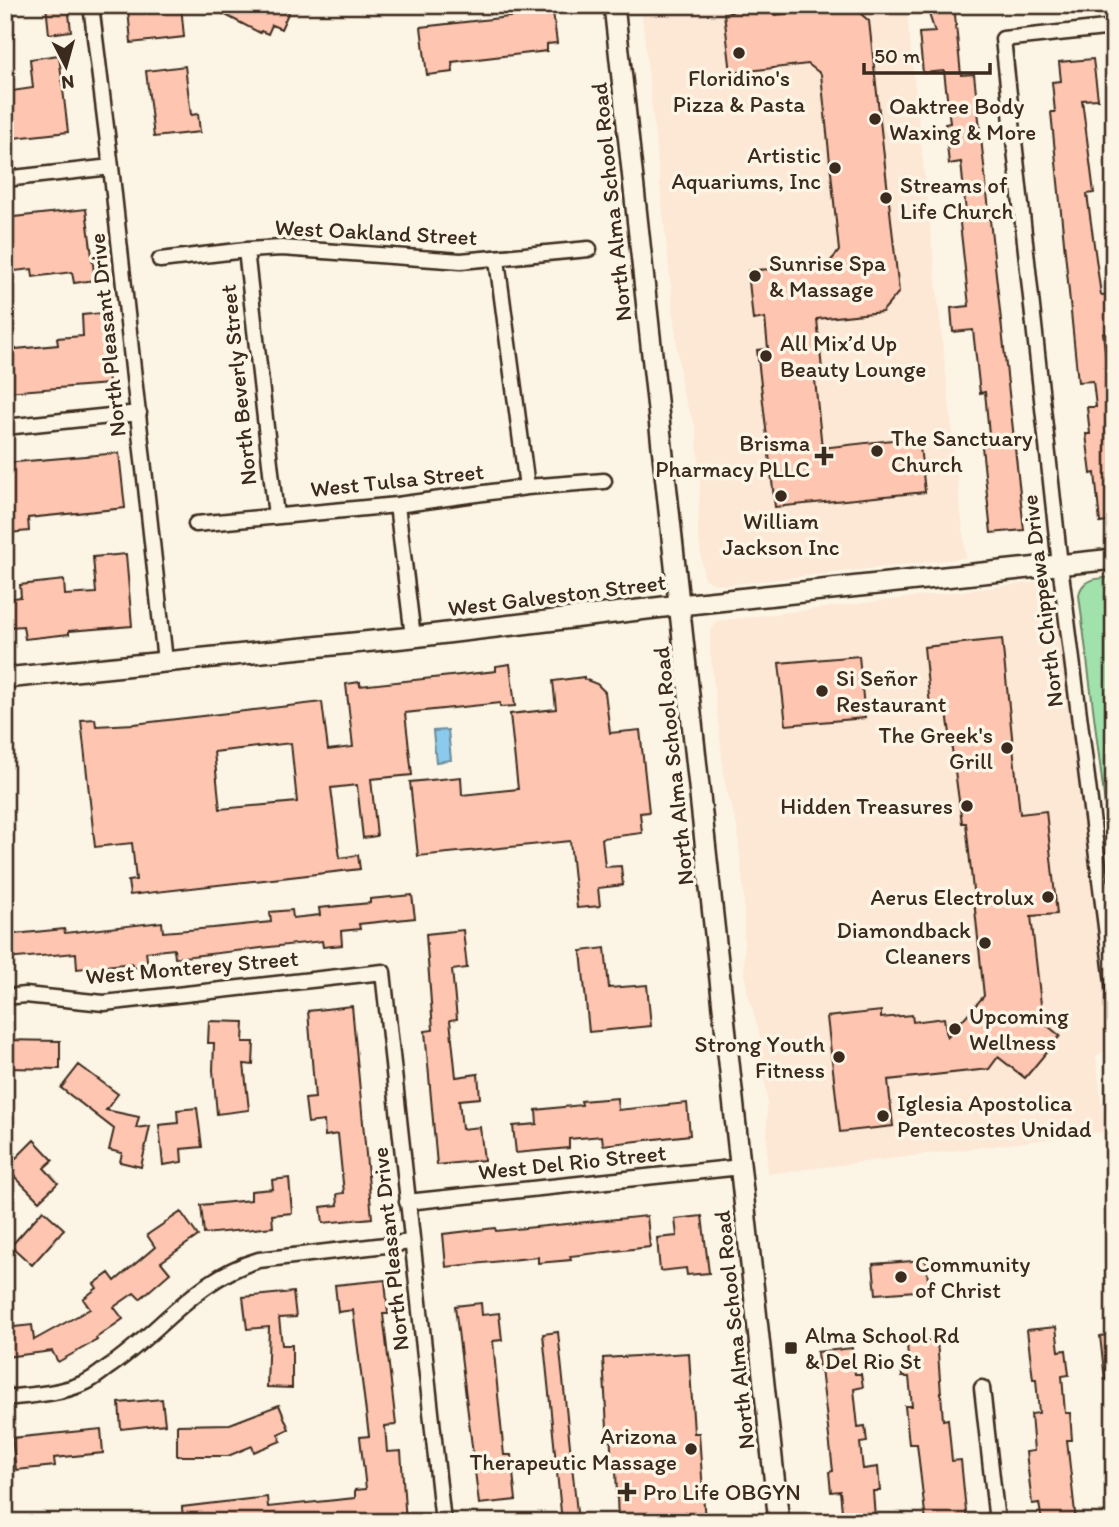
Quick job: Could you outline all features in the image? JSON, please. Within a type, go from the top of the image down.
[{"type":"main road","name":"North Alma School Road","points":[[614,5],[779,1522]]},
{"type":"main road","name":"West Galveston Street","points":[[5,678],[413,637],[680,605],[1114,559]]},
{"type":"street","name":"North Pleasant Drive","points":[[91,5],[165,661]]},
{"type":"street","name":"North Chippewa Drive","points":[[1114,27],[1003,39],[1060,565],[1114,990]]},
{"type":"street","points":[[5,179],[111,167]]},
{"type":"street","name":"West Oakland Street","points":[[160,260],[282,248],[461,261],[497,260],[589,249]]},
{"type":"street","name":"North Beverly Street","points":[[246,250],[276,516]]},
{"type":"street","points":[[497,260],[527,487]]},
{"type":"street","points":[[5,427],[139,413]]},
{"type":"street","name":"West Tulsa Street","points":[[195,524],[397,505],[527,487],[604,481]]},
{"type":"street","points":[[397,505],[413,637]]},
{"type":"street","name":"North Pleasant Drive","points":[[383,972],[443,1522]]},
{"type":"street","name":"West Monterey Street","points":[[5,997],[26,995],[104,1003],[383,972]]},
{"type":"street","name":"West Del Rio Street","points":[[407,1202],[741,1167]]},
{"type":"street","points":[[5,1398],[51,1393],[85,1383],[121,1359],[205,1286],[235,1266],[259,1260],[411,1242]]},
{"type":"street","points":[[982,1388],[998,1522]]},
{"type":"shaded area","points":[[641,5],[906,5],[966,558],[726,585],[712,583],[704,578],[698,533],[700,477],[696,428],[682,392]]},
{"type":"shaded area","points":[[1036,582],[1050,586],[1057,594],[1106,994],[1114,1038],[1114,1046],[1096,1056],[1105,1132],[767,1174],[767,1099],[759,1032],[747,990],[744,965],[744,896],[737,826],[725,784],[710,632],[717,621]]},
{"type":"green space","points":[[1114,577],[1114,877],[1079,595],[1087,582]]},
{"type":"water","points":[[448,730],[451,760],[436,762],[433,731]]},
{"type":"building","points":[[46,5],[68,5],[71,31],[49,34]]},
{"type":"building","points":[[135,5],[181,5],[184,37],[131,43],[128,9],[135,9]]},
{"type":"building","points":[[206,5],[292,5],[281,29],[272,25],[268,34],[261,31],[260,33]]},
{"type":"building","points":[[731,5],[774,5],[775,15],[852,6],[869,21],[899,292],[882,312],[817,319],[822,370],[814,370],[822,448],[919,437],[925,492],[775,507],[757,350],[768,349],[765,318],[753,320],[748,271],[829,263],[839,251],[821,74],[808,64],[731,73],[724,13],[732,12]]},
{"type":"building","points":[[926,5],[954,5],[961,75],[974,74],[1024,530],[991,533],[982,446],[990,445],[985,392],[980,393],[973,330],[953,332],[951,308],[969,306],[959,214],[966,213],[961,162],[949,164],[945,124],[950,123],[944,71],[923,73],[919,33],[935,32]]},
{"type":"building","points":[[553,12],[557,43],[547,44],[547,51],[452,62],[453,72],[427,75],[421,27]]},
{"type":"building","points":[[59,55],[68,132],[5,139],[5,92],[33,88],[30,59]]},
{"type":"building","points":[[1093,59],[1098,99],[1082,100],[1094,193],[1087,194],[1101,295],[1113,294],[1114,301],[1114,331],[1103,333],[1109,385],[1114,384],[1114,425],[1111,426],[1114,453],[1114,521],[1100,523],[1095,473],[1091,474],[1086,434],[1090,434],[1087,407],[1096,407],[1093,381],[1078,382],[1051,112],[1055,112],[1052,82],[1061,81],[1059,62]]},
{"type":"building","points":[[185,66],[191,115],[198,114],[200,132],[154,137],[146,71]]},
{"type":"building","points":[[86,209],[95,280],[74,283],[72,272],[33,277],[32,269],[5,272],[5,218]]},
{"type":"building","points":[[103,313],[109,384],[6,392],[5,350],[58,345],[57,338],[83,336],[82,315]]},
{"type":"building","points":[[119,453],[125,508],[28,518],[29,531],[9,533],[8,520],[5,520],[5,463]]},
{"type":"building","points":[[126,554],[132,626],[69,631],[69,634],[25,639],[23,626],[10,627],[7,599],[21,597],[20,585],[64,580],[65,595],[96,593],[93,557]]},
{"type":"building","points":[[1002,639],[1020,814],[1046,811],[1057,914],[1031,916],[1043,1022],[1060,1036],[1025,1078],[998,1057],[989,1069],[888,1080],[893,1126],[840,1132],[827,1017],[881,1011],[881,1018],[912,1015],[913,1022],[944,1018],[947,1037],[984,996],[966,823],[962,823],[946,704],[930,706],[924,647]]},
{"type":"building","name":"Si Señor Restaurant","points":[[859,656],[865,718],[786,725],[779,663]]},
{"type":"building","points":[[510,664],[515,706],[500,707],[500,703],[405,713],[412,775],[371,779],[377,836],[363,838],[357,785],[331,788],[340,858],[358,855],[360,869],[130,895],[128,881],[136,880],[132,843],[95,847],[81,720],[95,719],[96,726],[134,724],[322,702],[328,750],[353,747],[346,684],[360,682],[360,686],[496,671],[496,666]],"holes":[[[291,743],[297,802],[220,809],[214,752]]]},
{"type":"building","points":[[584,677],[605,692],[610,733],[640,730],[649,812],[640,813],[642,833],[602,838],[605,867],[621,866],[623,885],[598,888],[600,906],[577,908],[570,841],[418,856],[410,782],[461,777],[462,795],[518,789],[510,714],[556,709],[553,681]]},
{"type":"building","points":[[412,895],[415,918],[359,924],[360,929],[341,931],[342,945],[323,947],[322,941],[175,958],[174,949],[146,952],[148,967],[132,968],[132,963],[77,969],[76,953],[5,959],[5,935],[64,929],[65,933],[162,922],[163,932],[213,928],[271,922],[270,912],[292,910],[293,918],[320,915],[319,908],[370,903],[370,899]]},
{"type":"building","points":[[463,930],[467,968],[452,970],[457,1019],[450,1020],[456,1077],[478,1074],[480,1098],[459,1100],[462,1129],[480,1127],[484,1160],[437,1165],[425,1031],[433,1030],[426,934]]},
{"type":"building","points":[[605,948],[609,988],[647,985],[651,1026],[589,1032],[581,951]]},
{"type":"building","points":[[352,1006],[372,1218],[323,1223],[321,1207],[338,1205],[337,1194],[344,1193],[338,1134],[325,1136],[324,1121],[308,1123],[305,1099],[315,1098],[308,1011]]},
{"type":"building","points":[[209,1021],[244,1022],[243,1042],[254,1042],[253,1065],[244,1064],[249,1110],[217,1114],[213,1070],[214,1043],[208,1043]]},
{"type":"building","points":[[5,1040],[60,1041],[60,1069],[5,1068]]},
{"type":"building","points":[[79,1065],[118,1094],[106,1110],[139,1117],[136,1128],[150,1126],[141,1167],[120,1162],[122,1153],[109,1150],[114,1129],[61,1088]]},
{"type":"building","points":[[617,1098],[618,1110],[687,1103],[690,1135],[603,1145],[602,1136],[569,1139],[569,1148],[516,1153],[513,1126],[537,1124],[536,1110],[582,1105],[581,1101]]},
{"type":"building","points":[[197,1108],[202,1147],[181,1149],[182,1162],[163,1165],[159,1125],[178,1123],[177,1110]]},
{"type":"building","points":[[34,1140],[53,1160],[44,1168],[58,1183],[39,1201],[6,1168]]},
{"type":"building","points":[[289,1178],[292,1213],[272,1215],[273,1227],[204,1234],[201,1205],[251,1200],[251,1191],[273,1189],[272,1180]]},
{"type":"building","points":[[43,1210],[64,1229],[32,1265],[11,1246]]},
{"type":"building","points":[[181,1212],[198,1236],[161,1262],[170,1273],[140,1299],[134,1293],[114,1307],[123,1319],[96,1338],[97,1340],[58,1362],[52,1351],[5,1357],[5,1328],[32,1325],[34,1340],[90,1309],[83,1299],[97,1288],[94,1284],[109,1273],[115,1281],[155,1247],[147,1235]]},
{"type":"building","points":[[647,1216],[650,1247],[570,1256],[571,1260],[538,1263],[538,1257],[446,1267],[443,1234]]},
{"type":"building","points":[[702,1216],[709,1273],[687,1275],[686,1268],[660,1271],[657,1238],[677,1236],[675,1219]]},
{"type":"building","name":"Community of Christ","points":[[926,1260],[929,1290],[876,1294],[873,1264]]},
{"type":"building","points":[[385,1280],[388,1314],[383,1314],[396,1425],[385,1426],[387,1452],[401,1451],[406,1522],[183,1522],[182,1507],[267,1497],[268,1507],[355,1498],[355,1490],[366,1489],[360,1437],[369,1436],[353,1310],[338,1312],[335,1285]]},
{"type":"building","points":[[293,1292],[296,1317],[279,1318],[282,1345],[292,1345],[292,1388],[267,1387],[269,1327],[247,1329],[243,1297]]},
{"type":"building","points":[[481,1303],[482,1315],[499,1313],[502,1340],[493,1341],[504,1455],[511,1455],[516,1500],[479,1504],[455,1306]]},
{"type":"building","points":[[1056,1327],[1059,1351],[1066,1350],[1069,1375],[1062,1376],[1065,1413],[1070,1413],[1072,1440],[1067,1440],[1076,1522],[1042,1522],[1039,1503],[1032,1504],[1026,1452],[1034,1451],[1031,1414],[1039,1413],[1027,1330]]},
{"type":"building","points":[[558,1332],[578,1522],[562,1522],[543,1334]]},
{"type":"building","points":[[1114,1334],[1114,1379],[1105,1380],[1100,1336]]},
{"type":"building","points":[[937,1340],[943,1420],[948,1419],[952,1461],[961,1460],[967,1522],[926,1522],[917,1444],[909,1444],[905,1406],[912,1406],[909,1377],[902,1377],[901,1361],[908,1360],[907,1342]]},
{"type":"building","points":[[852,1348],[855,1374],[861,1374],[863,1387],[854,1389],[858,1427],[865,1426],[867,1442],[860,1443],[863,1469],[878,1467],[880,1491],[873,1491],[875,1518],[843,1521],[840,1491],[831,1492],[829,1472],[833,1471],[817,1352]]},
{"type":"building","points":[[689,1353],[694,1433],[699,1433],[705,1522],[618,1522],[616,1470],[612,1470],[610,1428],[607,1428],[603,1358]]},
{"type":"building","points":[[162,1399],[165,1424],[121,1429],[119,1403]]},
{"type":"building","points":[[279,1405],[289,1429],[278,1434],[281,1441],[254,1452],[252,1446],[228,1456],[177,1456],[177,1425],[230,1424]]},
{"type":"building","points":[[101,1429],[103,1453],[54,1458],[55,1466],[16,1470],[12,1438]]},
{"type":"place","name":"Floridino's Pizza & Pasta","points":[[739,53]]},
{"type":"place","name":"Oaktree Body Waxing & More","points":[[875,119]]},
{"type":"place","name":"Artistic Aquariums, Inc","points":[[835,168]]},
{"type":"place","name":"Streams of Life Church","points":[[886,198]]},
{"type":"place","name":"Sunrise Spa & Massage","points":[[755,276]]},
{"type":"place","name":"All Mix’d Up Beauty Lounge","points":[[766,356]]},
{"type":"place","name":"The Sanctuary Church","points":[[877,451]]},
{"type":"place","name":"Brisma Pharmacy PLLC","points":[[824,456]]},
{"type":"place","name":"William Jackson Inc","points":[[781,496]]},
{"type":"place","name":"Si Señor Restaurant","points":[[822,691]]},
{"type":"place","name":"The Greek's Grill","points":[[1007,748]]},
{"type":"place","name":"Hidden Treasures","points":[[967,806]]},
{"type":"place","name":"Aerus Electrolux","points":[[1048,897]]},
{"type":"place","name":"Diamondback Cleaners","points":[[985,943]]},
{"type":"place","name":"Upcoming Wellness","points":[[955,1029]]},
{"type":"place","name":"Strong Youth Fitness","points":[[839,1057]]},
{"type":"place","name":"Iglesia Apostolica Pentecostes Unidad","points":[[883,1116]]},
{"type":"place","name":"Community of Christ","points":[[901,1277]]},
{"type":"place","name":"Alma School Rd & Del Rio St","points":[[791,1348]]},
{"type":"place","name":"Arizona Therapeutic Massage","points":[[691,1449]]},
{"type":"place","name":"Pro Life OBGYN","points":[[627,1492]]}]
